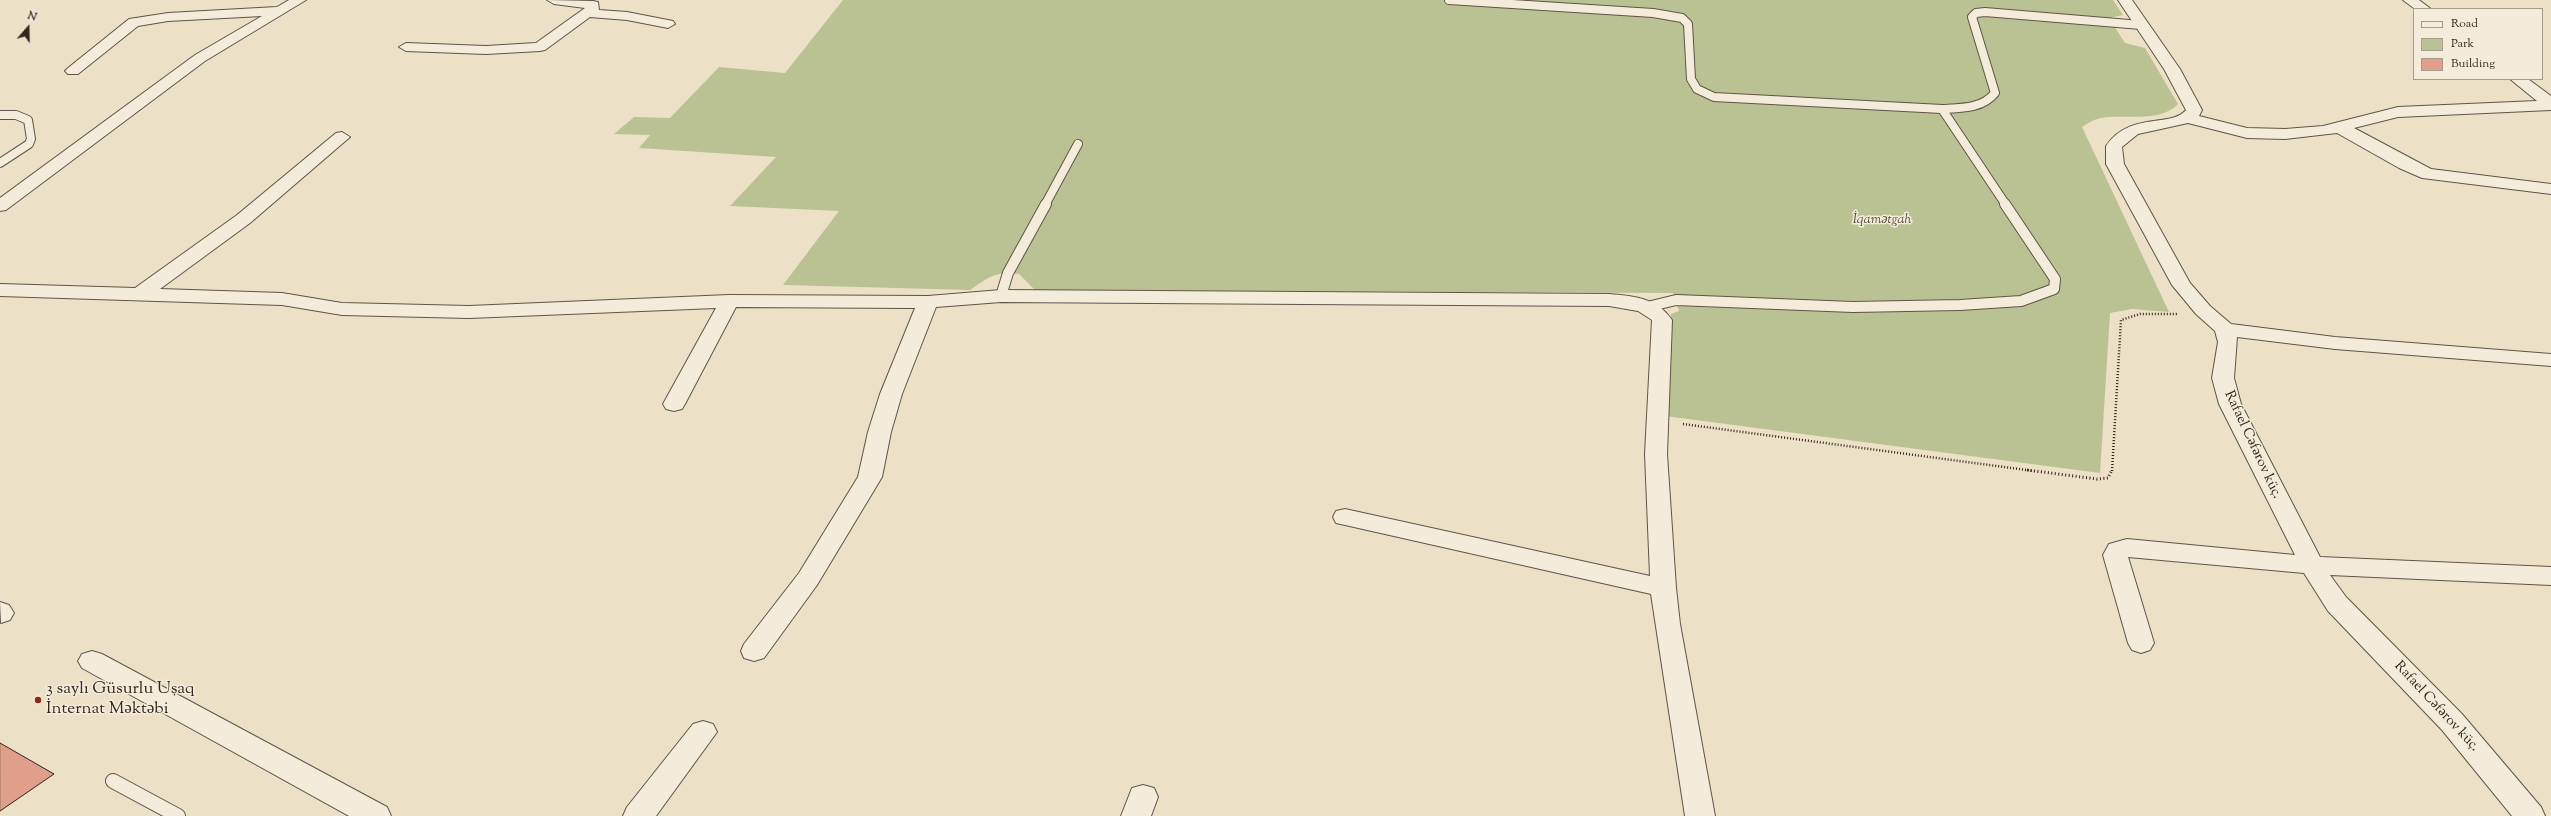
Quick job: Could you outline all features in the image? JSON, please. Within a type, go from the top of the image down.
[{"type":"street","points":[[0,206],[200,58],[299,0]]},
{"type":"street","points":[[406,47],[486,50],[540,47],[593,9],[593,5],[554,0]]},
{"type":"street","points":[[2124,0],[2172,69],[2192,103],[2193,114],[2187,118],[2135,128],[2120,138],[2114,146],[2113,154],[2115,164],[2156,241],[2182,285],[2203,310],[2225,329],[2336,343],[2551,360]]},
{"type":"street","points":[[2410,0],[2422,8]]},
{"type":"street","points":[[73,71],[134,22],[143,19],[279,11]]},
{"type":"street","points":[[587,13],[627,16],[668,24]]},
{"type":"street","points":[[2519,80],[2551,104]]},
{"type":"street","points":[[2187,118],[2232,130],[2266,135],[2323,131],[2340,128],[2398,112],[2551,104]]},
{"type":"street","points":[[2340,128],[2358,135],[2418,171],[2428,174],[2551,189]]},
{"type":"street","points":[[140,294],[287,184],[342,137]]},
{"type":"street","points":[[0,290],[282,299],[361,310],[469,312],[729,301],[928,302],[1001,296],[1609,300],[1638,303],[1655,312],[1662,320],[1657,421],[1658,503],[1663,588],[1667,624],[1700,816]]},
{"type":"street","points":[[674,404],[729,301]]},
{"type":"street","points":[[754,651],[808,578],[870,477],[874,467],[880,428],[900,365],[928,302]]},
{"type":"street","name":"Rafael Cəfərov küç.","points":[[2225,329],[2228,342],[2223,378],[2230,404],[2311,565],[2337,604],[2452,722],[2530,816]]},
{"type":"street","points":[[1345,517],[1663,588]]},
{"type":"street","points":[[2141,643],[2115,556],[2118,550],[2127,548],[2311,565],[2551,576]]},
{"type":"street","points":[[92,661],[376,816]]},
{"type":"street","points":[[638,816],[703,732]]},
{"type":"lane","points":[[1449,0],[1653,13],[1682,18],[1688,24],[1691,79],[1694,87],[1699,93],[1714,97],[1942,109],[1984,104],[1991,100],[1995,93],[1972,17],[1976,13],[1985,12],[2141,25]]},
{"type":"lane","points":[[1647,307],[1676,300],[1919,307],[2016,302],[2038,298],[2054,289],[2055,279],[1942,109]]},
{"type":"lane","points":[[0,115],[22,116],[28,120],[31,139],[29,144],[0,164]]},
{"type":"lane","points":[[1001,296],[1008,273],[1078,144]]},
{"type":"lane","points":[[113,781],[167,814]]},
{"type":"path","points":[[1657,421],[2097,479],[2108,478],[2112,474],[2121,320],[2125,316],[2183,314],[2203,310]]},
{"type":"green space","name":"İqamətgah","points":[[843,0],[2113,0],[2123,15],[2109,18],[2125,43],[2145,48],[2178,104],[2171,110],[2162,114],[2142,117],[2101,118],[2093,120],[2082,127],[2169,312],[2132,309],[2110,313],[2100,473],[1665,416],[1671,314],[1679,311],[1673,293],[1035,290],[1019,274],[998,274],[983,281],[970,290],[783,285],[839,211],[730,206],[776,157],[639,148],[650,135],[614,134],[634,117],[670,118],[719,67],[785,73]]},
{"type":"building","points":[[0,743],[54,774],[0,811]]},
{"type":"place","name":"3 saylı Güsurlu Uşaq İnternat Məktəbi","points":[[38,700]]}]
